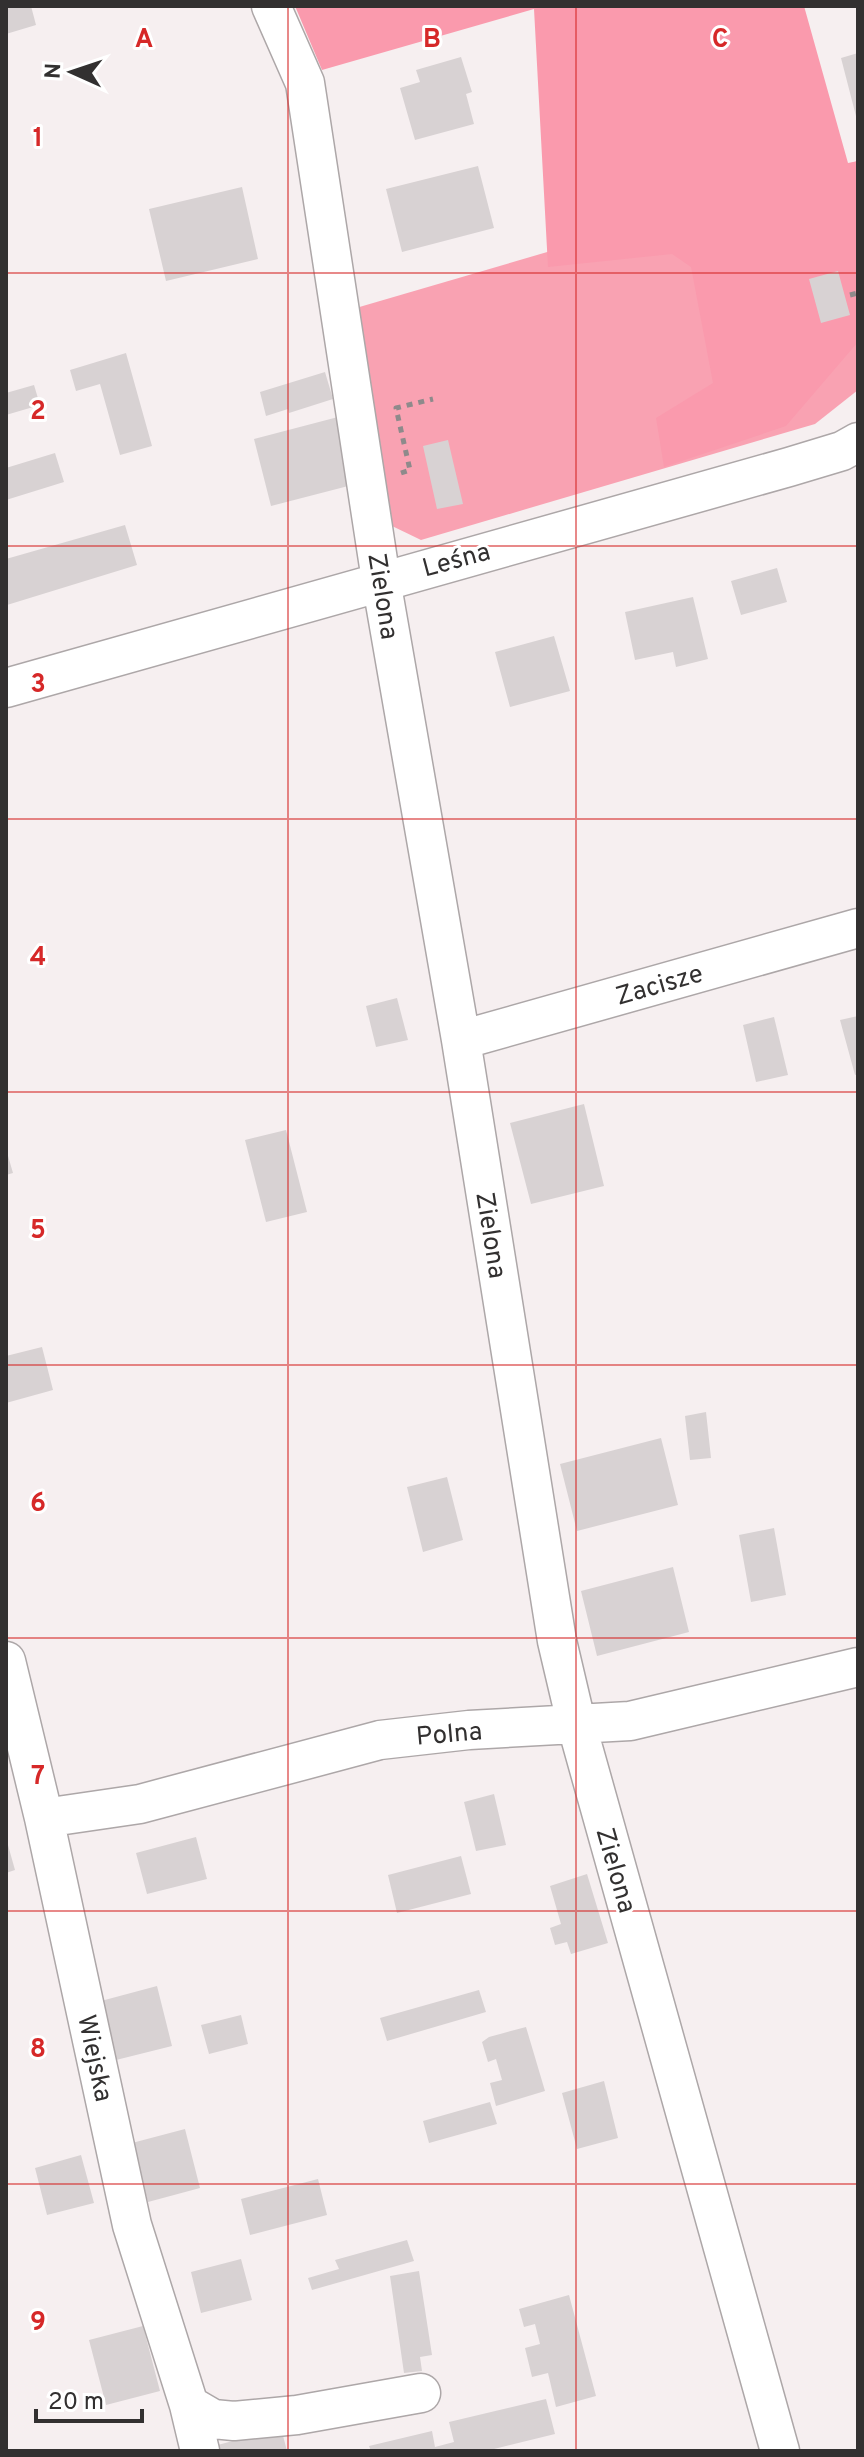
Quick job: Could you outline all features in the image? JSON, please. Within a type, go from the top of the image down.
[{"type":"street","name":"Zielona","points":[[271,6],[305,83],[381,580],[461,1040],[557,1641],[577,1726],[780,2451]]},
{"type":"street","name":"Leśna","points":[[6,688],[789,467],[842,451],[858,442]]},
{"type":"street","name":"Zacisze","points":[[461,1040],[858,928]]},
{"type":"street","name":"Wiejska","points":[[6,1661],[44,1818],[132,2225],[189,2405],[200,2451]]},
{"type":"street","name":"Polna","points":[[44,1818],[140,1804],[380,1740],[469,1730],[630,1721],[858,1667]]},
{"type":"street","points":[[189,2405],[213,2419],[234,2421],[297,2415],[421,2393]]},
{"type":"path","points":[[850,295],[858,293]]},
{"type":"path","points":[[366,482],[410,470],[396,408],[433,399]]},
{"type":"shaded area","points":[[295,6],[804,6],[848,163],[858,161],[858,342],[786,426],[664,467],[656,418],[713,383],[691,267],[672,254],[548,267],[534,9],[322,70]]},
{"type":"shaded area","points":[[858,161],[858,390],[815,424],[421,540],[390,525],[356,308]]},
{"type":"building","points":[[6,6],[31,6],[36,25],[6,34]]},
{"type":"building","points":[[858,53],[858,119],[857,120],[841,58]]},
{"type":"building","points":[[461,57],[472,92],[466,94],[474,124],[415,140],[400,88],[420,82],[416,70]]},
{"type":"building","points":[[478,166],[494,228],[402,252],[386,189]]},
{"type":"building","points":[[242,187],[258,259],[166,281],[149,209]]},
{"type":"building","points":[[838,271],[850,315],[821,323],[809,279]]},
{"type":"building","points":[[126,353],[152,446],[120,455],[100,384],[76,391],[70,370]]},
{"type":"building","points":[[325,372],[333,399],[289,413],[288,409],[266,416],[260,392]]},
{"type":"building","points":[[34,385],[40,405],[6,415],[6,393]]},
{"type":"building","points":[[338,417],[356,484],[271,506],[254,439]]},
{"type":"building","points":[[448,440],[463,504],[437,509],[423,446]]},
{"type":"building","points":[[55,453],[64,482],[6,500],[6,468]]},
{"type":"building","points":[[125,525],[137,565],[7,605],[6,559]]},
{"type":"building","points":[[777,568],[787,602],[741,615],[731,581]]},
{"type":"building","points":[[693,597],[708,659],[676,667],[673,652],[635,660],[625,612]]},
{"type":"building","points":[[554,636],[570,691],[510,707],[495,652]]},
{"type":"building","points":[[397,998],[408,1040],[376,1047],[366,1006]]},
{"type":"building","points":[[858,1016],[858,1074],[855,1075],[840,1020]]},
{"type":"building","points":[[774,1017],[788,1075],[756,1082],[743,1025]]},
{"type":"building","points":[[584,1104],[604,1186],[531,1204],[510,1123]]},
{"type":"building","points":[[286,1130],[307,1212],[266,1222],[245,1140]]},
{"type":"building","points":[[6,1149],[13,1173],[6,1175]]},
{"type":"building","points":[[42,1347],[53,1390],[6,1403],[6,1356]]},
{"type":"building","points":[[706,1412],[711,1458],[690,1460],[685,1416]]},
{"type":"building","points":[[661,1438],[678,1505],[577,1531],[560,1464]]},
{"type":"building","points":[[447,1477],[463,1540],[423,1552],[407,1487]]},
{"type":"building","points":[[774,1528],[786,1595],[751,1602],[739,1535]]},
{"type":"building","points":[[673,1567],[689,1632],[597,1656],[581,1591]]},
{"type":"building","points":[[494,1794],[506,1845],[476,1851],[464,1802]]},
{"type":"building","points":[[196,1837],[207,1879],[147,1894],[136,1853]]},
{"type":"building","points":[[6,1838],[15,1870],[6,1873]]},
{"type":"building","points":[[461,1856],[471,1894],[397,1913],[388,1875]]},
{"type":"building","points":[[587,1874],[608,1943],[571,1954],[567,1942],[555,1945],[550,1928],[561,1924],[550,1886]]},
{"type":"building","points":[[157,1986],[172,2046],[116,2060],[101,2001]]},
{"type":"building","points":[[479,1990],[486,2012],[387,2041],[380,2018]]},
{"type":"building","points":[[241,2015],[248,2044],[209,2054],[201,2025]]},
{"type":"building","points":[[526,2027],[545,2091],[496,2106],[490,2083],[502,2080],[496,2059],[488,2062],[482,2042],[489,2037]]},
{"type":"building","points":[[604,2081],[618,2138],[577,2149],[562,2093]]},
{"type":"building","points":[[490,2102],[497,2124],[429,2143],[423,2121]]},
{"type":"building","points":[[185,2129],[200,2188],[148,2202],[132,2143]]},
{"type":"building","points":[[81,2155],[94,2203],[47,2215],[35,2168]]},
{"type":"building","points":[[318,2179],[327,2215],[250,2235],[241,2199]]},
{"type":"building","points":[[407,2240],[414,2261],[312,2290],[308,2278],[339,2269],[335,2260]]},
{"type":"building","points":[[241,2259],[252,2300],[201,2313],[191,2272]]},
{"type":"building","points":[[419,2271],[432,2355],[420,2357],[422,2371],[404,2373],[390,2276]]},
{"type":"building","points":[[569,2295],[596,2396],[556,2407],[548,2373],[532,2377],[525,2348],[540,2344],[535,2324],[524,2327],[519,2309]]},
{"type":"building","points":[[143,2326],[160,2391],[106,2405],[89,2340]]},
{"type":"building","points":[[546,2399],[555,2434],[486,2451],[371,2451],[369,2446],[432,2431],[435,2447],[454,2442],[449,2422]]},
{"type":"building","points":[[281,2428],[287,2451],[215,2451],[214,2446]]}]
